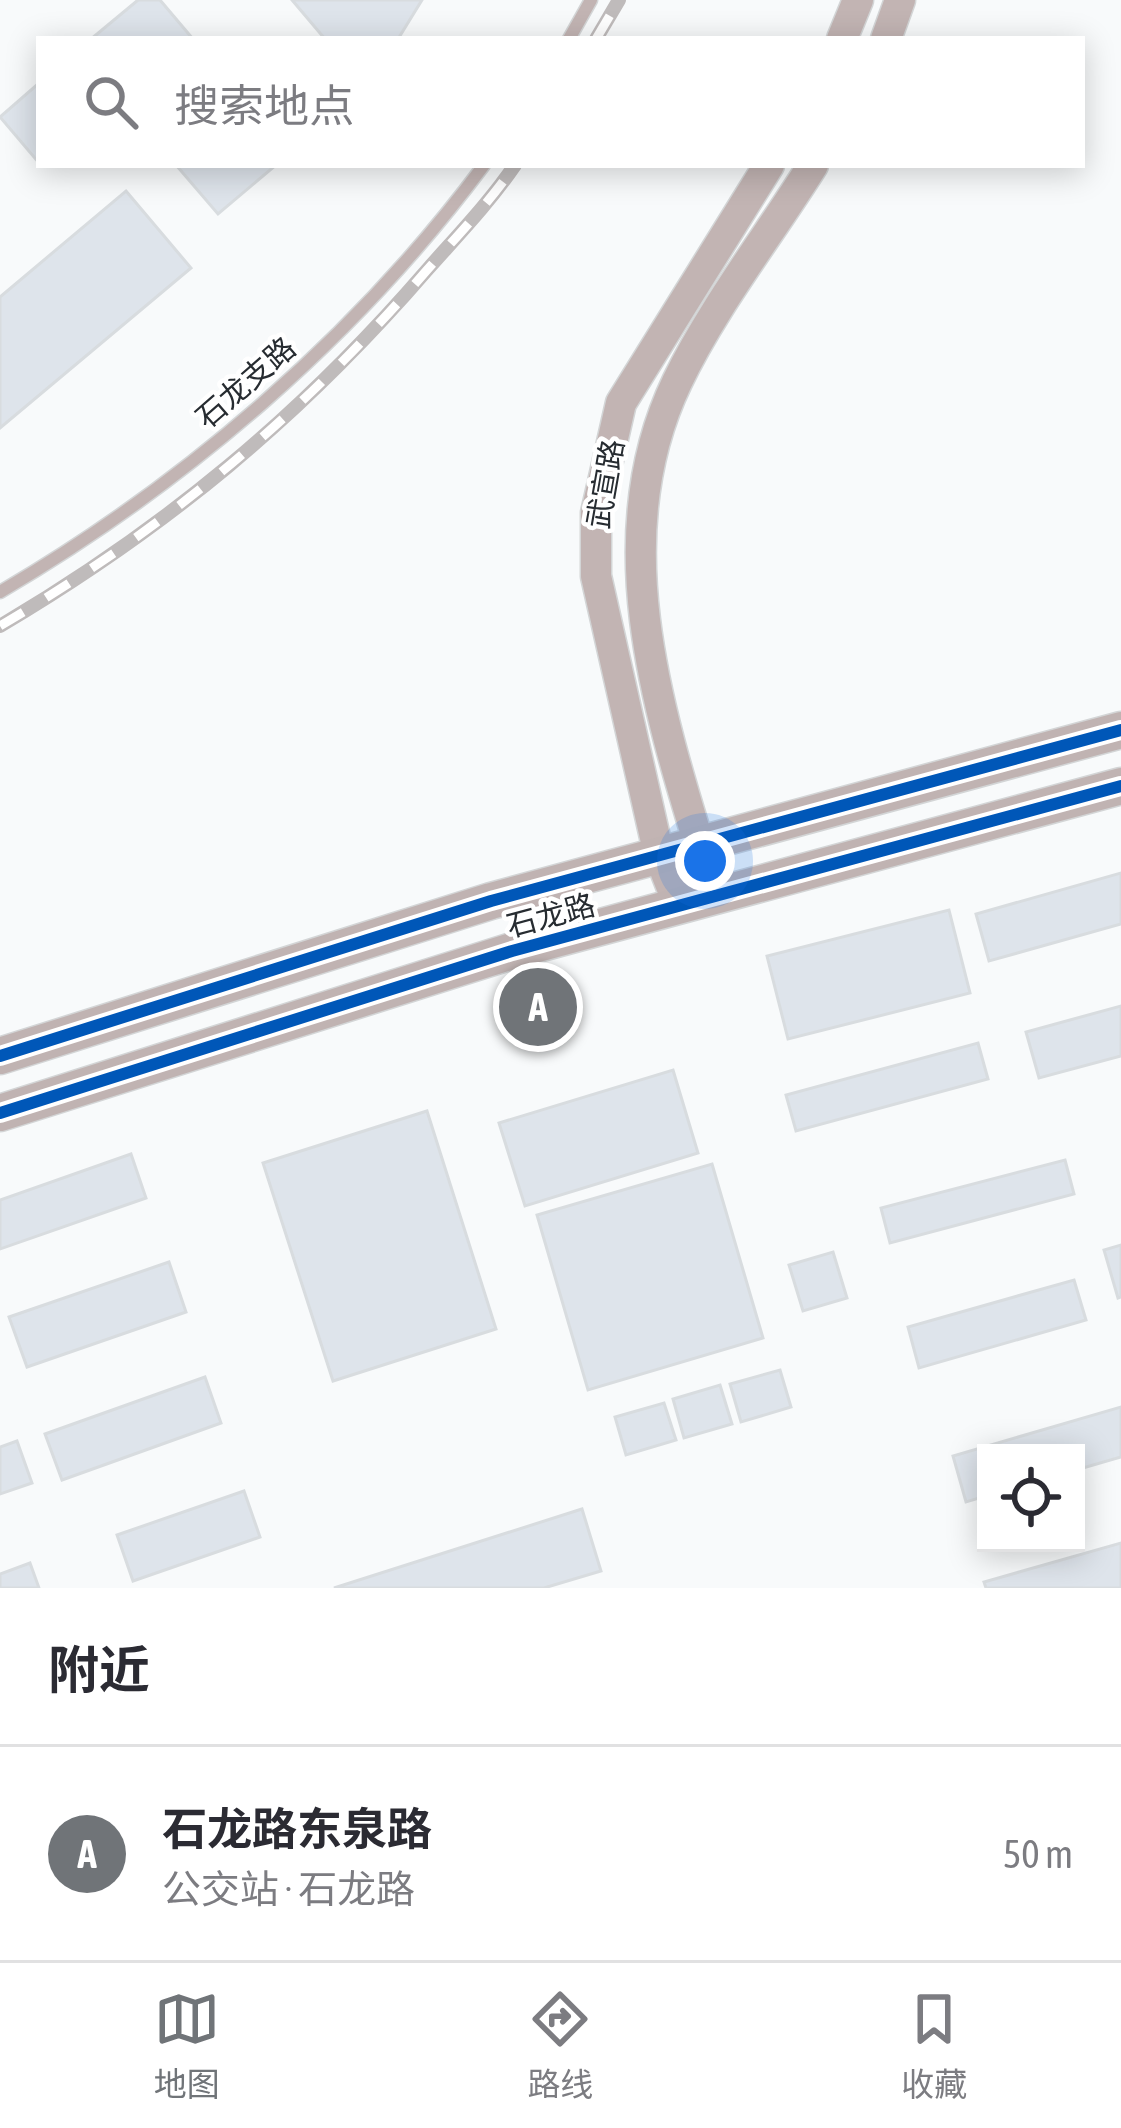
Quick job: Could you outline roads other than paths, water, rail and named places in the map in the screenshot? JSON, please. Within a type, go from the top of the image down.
[{"type":"main road","name":"石龙路","points":[[0,1056],[284,963],[1121,730]]},
{"type":"main road","name":"石龙路","points":[[0,1113],[305,1012],[1121,786]]},
{"type":"street","points":[[843,36],[858,0]]},
{"type":"street","points":[[887,36],[900,0]]},
{"type":"street","name":"武宣路","points":[[679,906],[659,855],[596,576],[596,513],[621,403],[767,168]]},
{"type":"street","points":[[715,896],[642,613],[638,559],[642,482],[677,381],[811,168]]},
{"type":"lane","points":[[571,36],[591,0]]},
{"type":"lane","name":"石龙支路","points":[[0,592],[126,511],[222,439],[314,357],[402,265],[482,168]]},
{"type":"railway","points":[[598,36],[619,0]]},
{"type":"railway","points":[[0,626],[175,509],[280,421],[379,323],[513,168]]},
{"type":"place","name":"石龙路东泉路","points":[[538,1007]]}]
